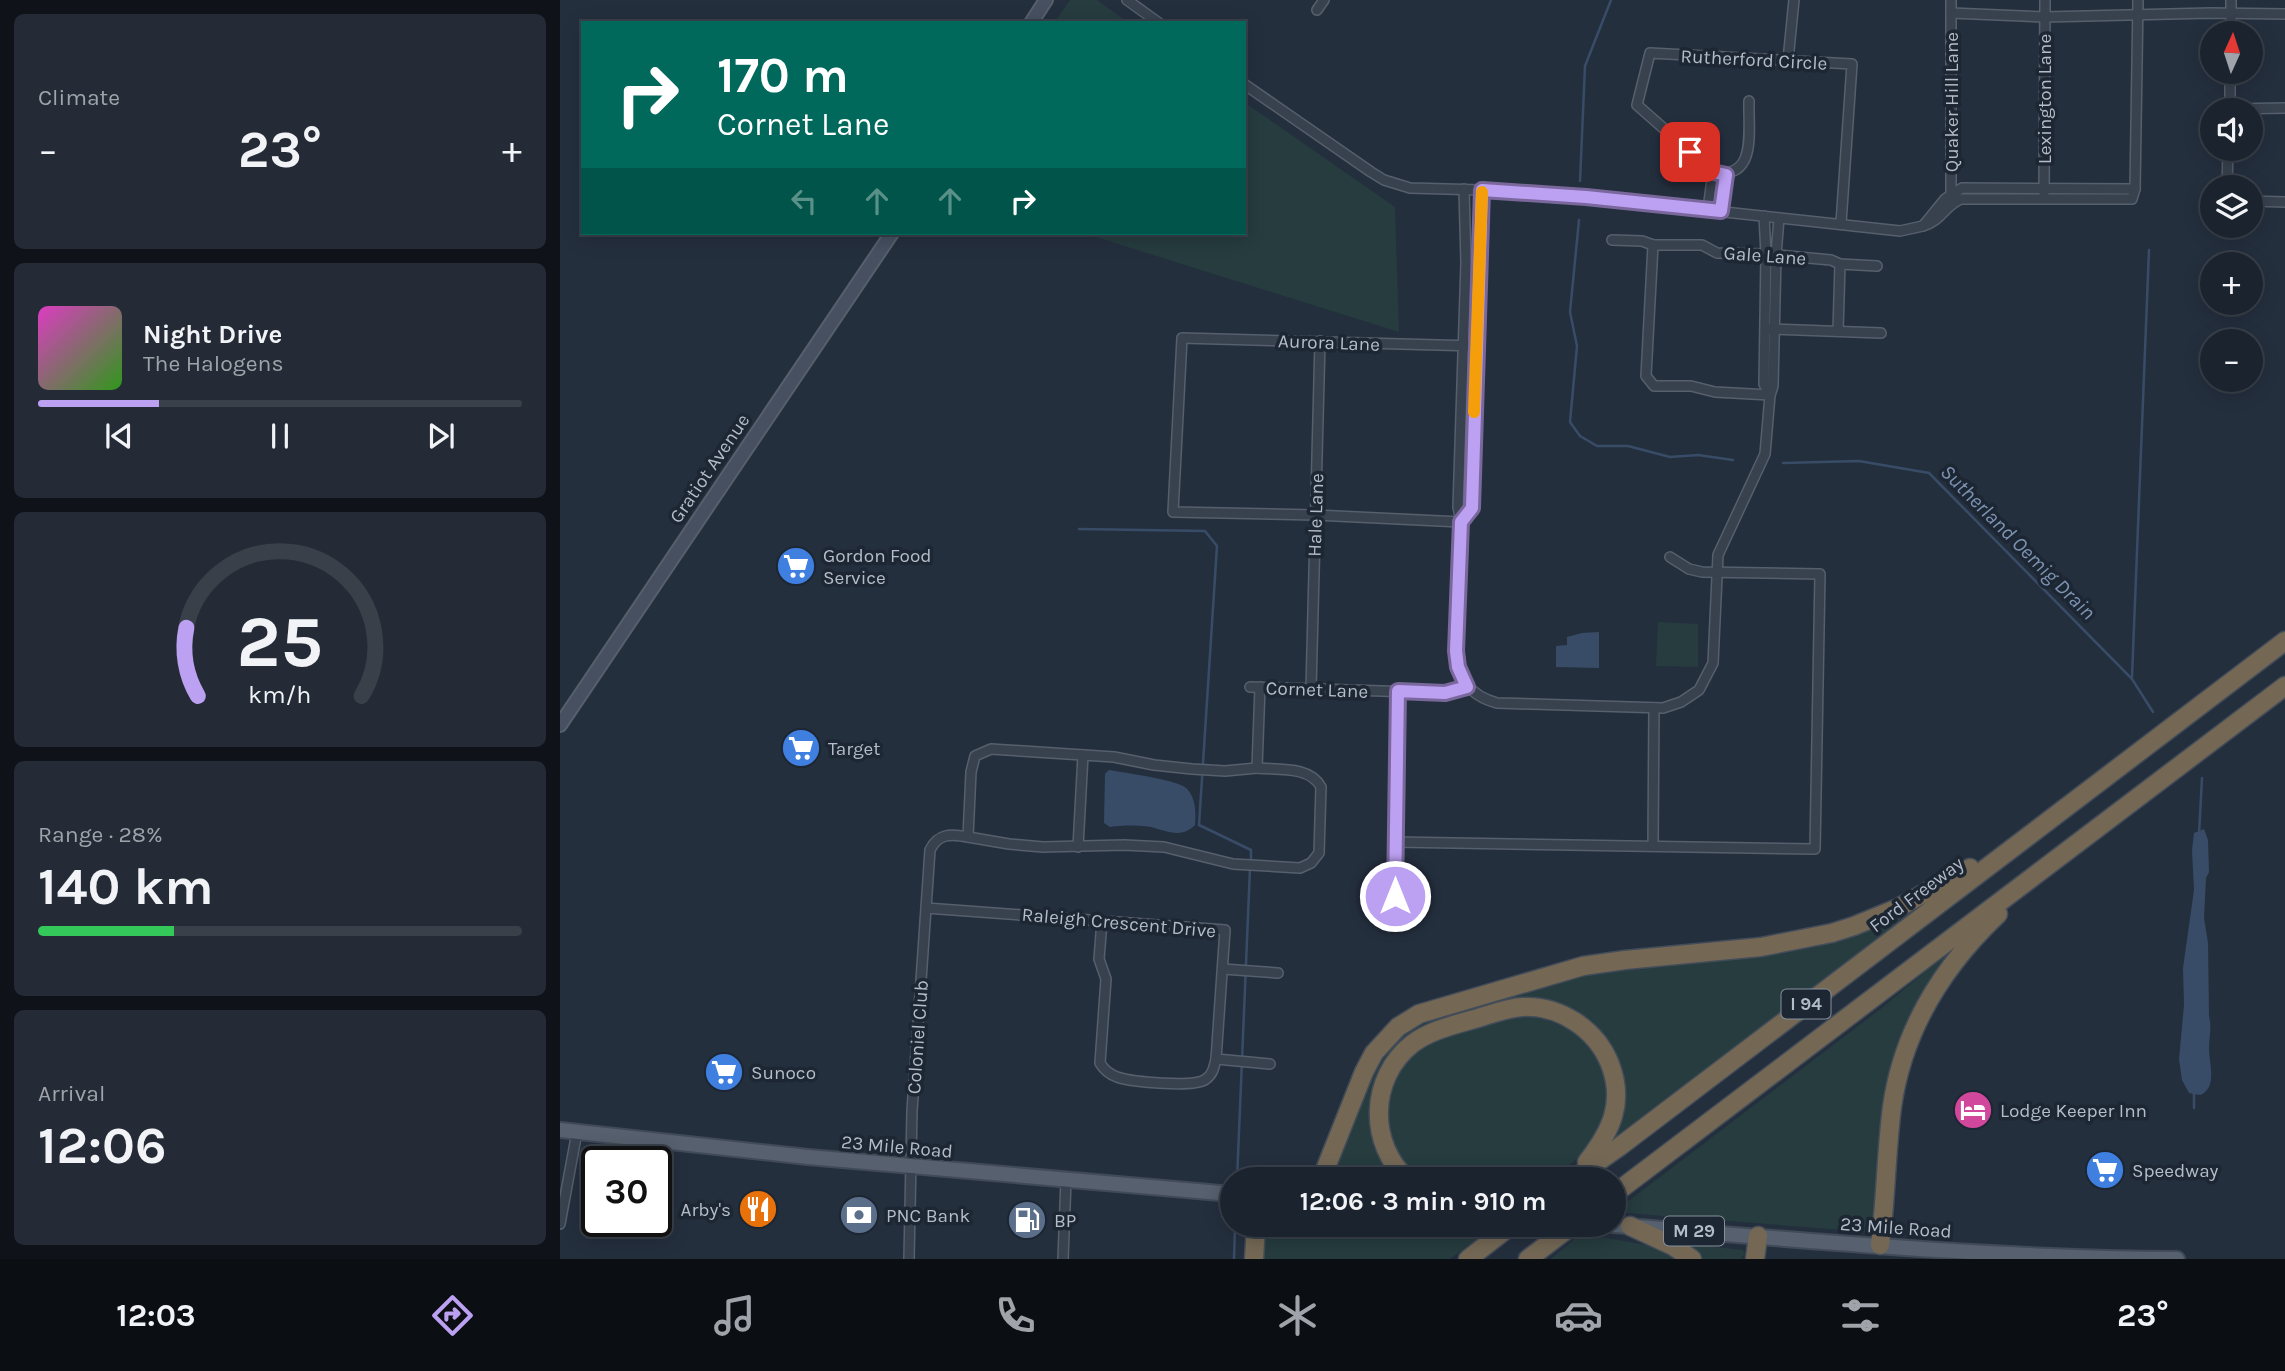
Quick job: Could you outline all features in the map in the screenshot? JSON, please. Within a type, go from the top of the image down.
[{"type":"highway","name":"Ford Freeway","points":[[1589,1167],[2285,641]]},
{"type":"highway","name":"I 94","points":[[1626,1185],[2285,686]]},
{"type":"highway","points":[[1326,1167],[1374,1053],[1398,1027],[1419,1014],[1583,966],[1787,943],[1854,926],[1922,896],[2036,829]]},
{"type":"highway","points":[[1879,1252],[1894,1091],[1905,1049],[1920,1013],[1939,980],[1965,946],[2067,849]]},
{"type":"highway","points":[[1396,1167],[1380,1129],[1379,1105],[1389,1070],[1405,1050],[1434,1031],[1522,1007],[1557,1012],[1579,1024],[1598,1042],[1610,1062],[1616,1098],[1612,1122],[1603,1142],[1582,1167]]},
{"type":"highway","points":[[1626,1229],[1673,1246],[1692,1259]]},
{"type":"highway","points":[[1755,1259],[1758,1236]]},
{"type":"highway","points":[[1254,1259],[1255,1237]]},
{"type":"highway","points":[[1468,1259],[1496,1237]]},
{"type":"highway","points":[[1528,1259],[1557,1237]]},
{"type":"main road","points":[[1032,21],[1046,0]]},
{"type":"main road","name":"Gratiot Avenue","points":[[560,726],[891,235]]},
{"type":"main road","name":"23 Mile Road","points":[[560,1130],[763,1153],[1220,1193]]},
{"type":"main road","name":"23 Mile Road","points":[[1626,1227],[1758,1236],[1879,1252],[2177,1259]]},
{"type":"street","points":[[1127,0],[1155,21]]},
{"type":"street","points":[[1317,10],[1324,0]]},
{"type":"street","points":[[1788,60],[1794,0]]},
{"type":"street","name":"Quaker Hill Lane","points":[[1951,0],[1952,199]]},
{"type":"street","name":"Lexington Lane","points":[[2044,194],[2045,0]]},
{"type":"street","points":[[1246,84],[1384,180],[1410,188],[1586,197],[1900,231],[1923,226],[1930,215],[1962,188],[2133,199],[2138,0]]},
{"type":"street","points":[[2231,0],[2231,21]]},
{"type":"street","points":[[1951,13],[2045,17],[2285,14]]},
{"type":"street","name":"Rutherford Circle","points":[[1726,175],[1713,172],[1637,105],[1650,53],[1852,64],[1841,223]]},
{"type":"street","points":[[1721,211],[1726,175],[1737,171],[1745,163],[1748,153],[1749,101]]},
{"type":"street","points":[[2263,108],[2285,108]]},
{"type":"street","points":[[1708,209],[1713,172]]},
{"type":"street","points":[[1464,189],[1466,263],[1456,651],[1458,667],[1467,687],[1497,703],[1664,708],[1681,702],[1699,690],[1713,663],[1718,555],[1765,454],[1770,395],[1764,384],[1770,329],[1771,254],[1764,216]]},
{"type":"street","points":[[1461,522],[1472,508],[1482,190]]},
{"type":"street","points":[[2263,201],[2285,202]]},
{"type":"street","points":[[1771,254],[1779,218]]},
{"type":"street","name":"Gale Lane","points":[[1612,240],[1642,241],[1653,245],[1702,245],[1717,253],[1771,254],[1831,260],[1840,264],[1877,266]]},
{"type":"street","points":[[1653,245],[1646,376],[1654,386],[1691,386],[1715,392],[1770,395]]},
{"type":"street","points":[[1838,331],[1840,264]]},
{"type":"street","points":[[1770,329],[1881,333]]},
{"type":"street","name":"Aurora Lane","points":[[1315,515],[1173,512],[1182,338],[1476,346]]},
{"type":"street","name":"Hale Lane","points":[[1311,688],[1321,341]]},
{"type":"street","points":[[1315,515],[1461,522]]},
{"type":"street","points":[[1395,842],[1815,849],[1820,574],[1717,573],[1689,569],[1670,557]]},
{"type":"street","name":"Cornet Lane","points":[[1250,687],[1445,693],[1467,687]]},
{"type":"street","points":[[1257,768],[1260,687]]},
{"type":"street","points":[[1395,896],[1398,691]]},
{"type":"street","points":[[1653,846],[1654,708]]},
{"type":"street","points":[[991,749],[1083,755],[1192,769],[1225,771],[1257,768],[1306,772],[1316,778],[1321,787],[1319,853],[1311,863],[1300,868],[1233,864],[1164,848],[1124,845],[1043,848],[1009,845],[968,836],[971,772],[975,756],[991,749]]},
{"type":"street","points":[[1077,847],[1083,755]]},
{"type":"street","name":"Coloniel Club","points":[[909,1259],[912,1111],[930,850],[941,836],[968,836]]},
{"type":"street","name":"Raleigh Crescent Drive","points":[[926,908],[1225,930],[1216,1059]]},
{"type":"street","points":[[1102,921],[1099,959],[1106,979],[1100,1063],[1104,1068],[1120,1078],[1191,1084],[1205,1080],[1214,1069],[1216,1059],[1270,1064]]},
{"type":"street","points":[[1223,969],[1278,973]]},
{"type":"street","points":[[560,1224],[577,1132]]},
{"type":"street","points":[[1063,1259],[1066,1180]]},
{"type":"green space","points":[[1070,0],[1097,0],[1126,21],[1055,21]]},
{"type":"green space","points":[[1246,103],[1395,207],[1399,332],[1089,235],[1246,235]]},
{"type":"green space","points":[[1658,622],[1698,624],[1698,667],[1656,666]]},
{"type":"green space","points":[[1913,907],[1915,909],[1613,1140],[1623,1093],[1564,1008],[1434,1025],[1380,1078],[1396,1167],[1332,1167],[1373,1065],[1413,1023],[1564,976],[1755,953]]},
{"type":"green space","points":[[1956,946],[1920,1002],[1876,1228],[1867,1232],[1626,1213],[1626,1203],[1883,1007]]},
{"type":"green space","points":[[1524,1014],[1560,1020],[1588,1040],[1606,1071],[1609,1108],[1589,1149],[1567,1167],[1405,1167],[1390,1140],[1387,1125],[1386,1110],[1394,1079],[1413,1052],[1435,1039],[1466,1028]]},
{"type":"green space","points":[[1260,1237],[1479,1237],[1450,1259],[1259,1259]]},
{"type":"green space","points":[[1577,1237],[1601,1237],[1652,1246],[1682,1259],[1551,1259]]},
{"type":"green space","points":[[1686,1244],[1743,1250],[1745,1255],[1741,1257],[1745,1259],[1699,1259]]},
{"type":"water","points":[[1599,632],[1599,668],[1556,667],[1556,646],[1567,645],[1567,637]]},
{"type":"water","points":[[1109,770],[1161,779],[1186,788],[1194,800],[1195,825],[1179,833],[1141,826],[1110,827],[1104,823],[1105,774]]},
{"type":"water","points":[[2204,829],[2208,840],[2209,872],[2206,878],[2204,918],[2208,943],[2211,1078],[2208,1088],[2198,1095],[2189,1093],[2182,1080],[2179,1059],[2184,1005],[2183,968],[2194,890],[2192,850],[2194,833]]},
{"type":"waterway","name":"Sutherland Oemig Drain","points":[[1580,181],[1585,66],[1611,0]]},
{"type":"waterway","name":"Sutherland Oemig Drain","points":[[1579,220],[1570,312],[1577,346],[1570,422],[1580,436],[1597,446],[1628,446],[1670,457],[1698,455],[1733,460]]},
{"type":"waterway","points":[[2132,677],[2149,250]]},
{"type":"waterway","name":"Sutherland Oemig Drain","points":[[1783,463],[1859,461],[1929,473],[2132,679],[2153,712]]},
{"type":"waterway","points":[[1079,529],[1205,531],[1217,546],[1199,825],[1251,850],[1251,861]]},
{"type":"waterway","name":"Sutherland Oemig Drain","points":[[2199,834],[2202,778]]},
{"type":"waterway","points":[[1238,1167],[1250,868]]},
{"type":"waterway","name":"Sutherland Oemig Drain","points":[[2194,1093],[2194,1108]]},
{"type":"waterway","points":[[1234,1259],[1235,1237]]},
{"type":"slow traffic","points":[[1474,412],[1482,192]]},
{"type":"place","name":"Gordon Food Service","points":[[796,566]]},
{"type":"place","name":"Target","points":[[801,748]]},
{"type":"place","name":"Sunoco","points":[[724,1072]]},
{"type":"place","name":"Lodge Keeper Inn","points":[[1973,1110]]},
{"type":"place","name":"Speedway","points":[[2105,1170]]},
{"type":"place","name":"Arby's","points":[[758,1209]]},
{"type":"place","name":"PNC Bank","points":[[859,1215]]},
{"type":"place","name":"BP","points":[[1027,1220]]},
{"type":"route","points":[[1395,896],[1398,691],[1445,693],[1467,687],[1458,667],[1456,651],[1461,522],[1472,508],[1482,190],[1586,197],[1721,211],[1726,175],[1713,172],[1690,152]]}]
